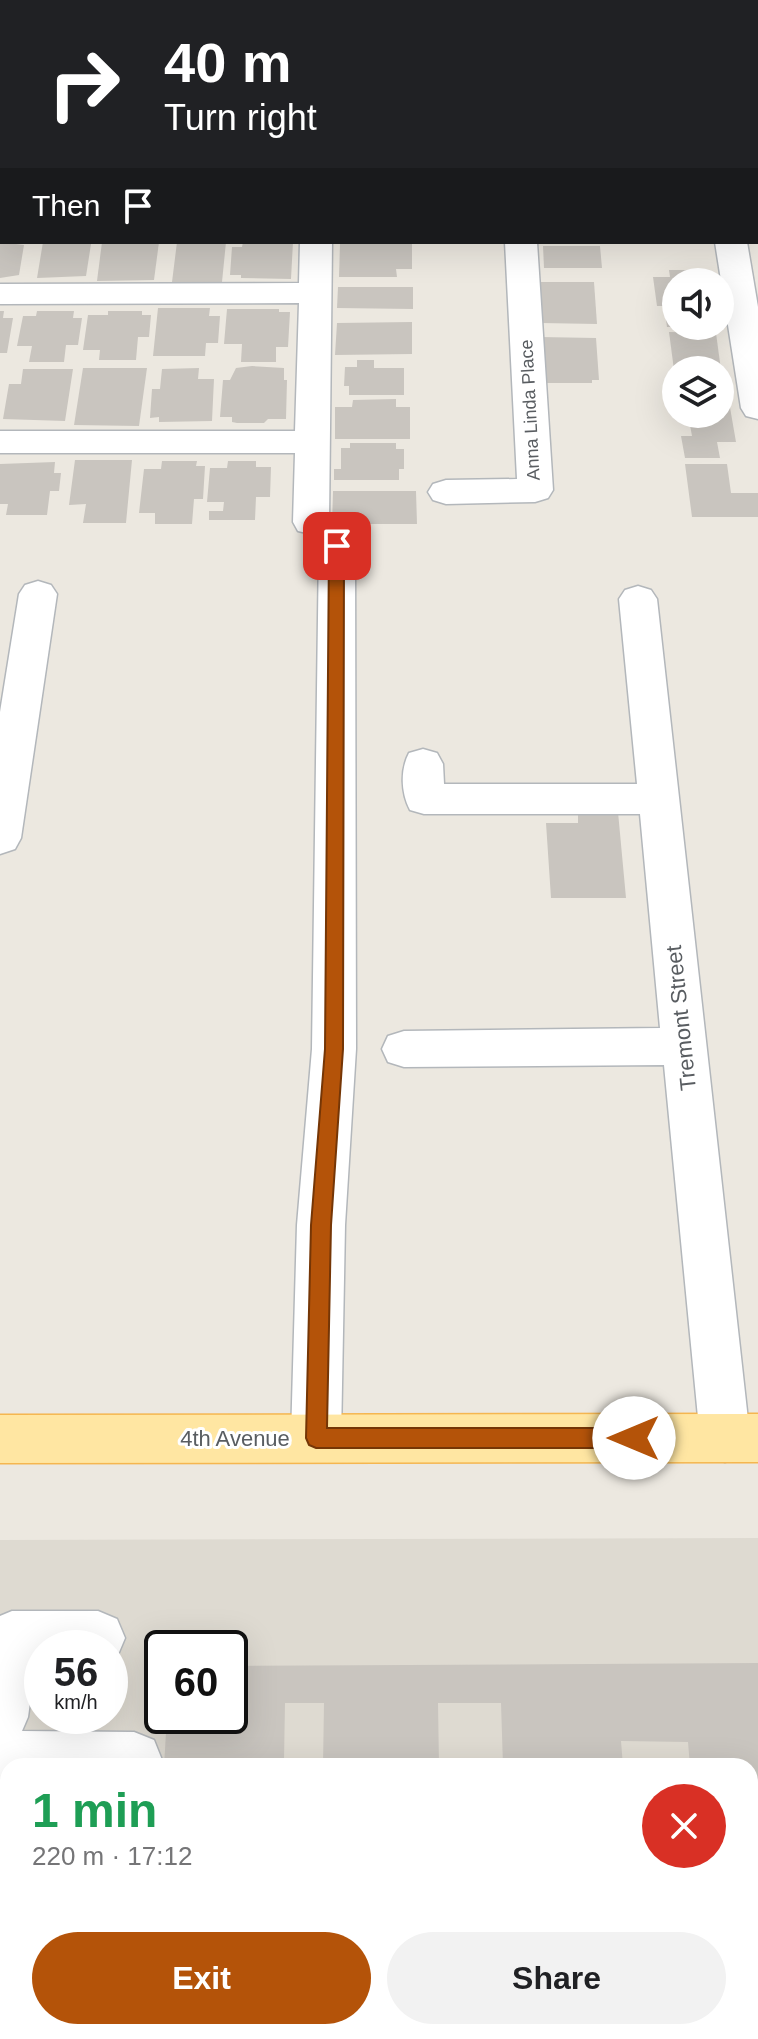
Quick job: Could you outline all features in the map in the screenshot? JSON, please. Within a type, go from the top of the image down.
[{"type":"main road","name":"4th Avenue","points":[[0,1439],[741,1438]]},
{"type":"street","points":[[316,244],[311,442],[324,534],[334,1049],[321,1225],[316,1438]]},
{"type":"street","name":"Anna Linda Place","points":[[446,492],[535,490],[521,244]]},
{"type":"street","points":[[731,244],[758,408]]},
{"type":"street","points":[[0,294],[315,293]]},
{"type":"street","points":[[0,442],[311,442]]},
{"type":"street","points":[[0,838],[38,594]]},
{"type":"street","name":"Tremont Street","points":[[638,599],[684,1046],[741,1438]]},
{"type":"street","points":[[423,764],[424,799],[659,799]]},
{"type":"street","points":[[404,1049],[684,1046]]},
{"type":"street","points":[[0,1717],[12,1638],[24,1638]]},
{"type":"shaded area","points":[[758,1538],[758,1758],[0,1758],[0,1540]]},
{"type":"building","points":[[0,244],[24,245],[19,275],[0,278]]},
{"type":"building","points":[[43,244],[91,244],[86,276],[37,278]]},
{"type":"building","points":[[102,244],[159,244],[154,280],[97,281]]},
{"type":"building","points":[[177,244],[226,244],[222,282],[172,282]]},
{"type":"building","points":[[243,244],[293,244],[291,279],[230,275],[232,247],[242,247]]},
{"type":"building","points":[[340,244],[412,244],[412,269],[396,269],[397,277],[339,277]]},
{"type":"building","points":[[543,246],[600,246],[602,268],[544,268]]},
{"type":"building","points":[[653,277],[662,277],[662,306],[657,306]]},
{"type":"building","points":[[539,282],[594,282],[597,324],[541,323]]},
{"type":"building","points":[[338,287],[413,287],[413,309],[337,308]]},
{"type":"building","points":[[158,308],[210,308],[209,316],[220,316],[218,343],[206,343],[205,356],[153,356]]},
{"type":"building","points":[[227,309],[279,309],[279,312],[290,312],[288,347],[276,347],[276,362],[241,362],[242,344],[224,344]]},
{"type":"building","points":[[0,311],[4,311],[3,318],[13,318],[7,353],[0,353]]},
{"type":"building","points":[[37,311],[74,311],[73,318],[82,318],[78,345],[66,345],[64,362],[29,362],[32,346],[17,346],[23,316],[36,316]]},
{"type":"building","points":[[108,311],[142,311],[142,315],[151,315],[149,337],[138,337],[136,360],[99,360],[100,350],[83,350],[88,315],[108,315]]},
{"type":"building","points":[[412,322],[412,354],[335,355],[337,323]]},
{"type":"building","points":[[540,337],[596,338],[599,380],[592,380],[592,383],[543,383]]},
{"type":"building","points":[[670,340],[717,340],[719,356],[672,356]]},
{"type":"building","points":[[357,360],[374,360],[374,368],[404,368],[404,395],[349,395],[349,386],[344,386],[345,367],[357,367]]},
{"type":"building","points":[[83,368],[147,368],[139,426],[74,425]]},
{"type":"building","points":[[199,368],[198,379],[214,379],[212,421],[159,422],[159,417],[150,418],[152,389],[160,389],[162,369]]},
{"type":"building","points":[[236,368],[284,368],[284,380],[287,380],[286,419],[237,423],[232,422],[232,417],[220,417],[223,380],[230,380]]},
{"type":"building","points":[[23,369],[73,369],[65,421],[3,419],[9,384],[21,384]]},
{"type":"building","points":[[396,399],[396,407],[410,407],[410,439],[335,439],[335,407],[352,407],[353,400]]},
{"type":"building","points":[[691,428],[734,428],[736,442],[717,442],[720,458],[685,458],[681,436],[692,436]]},
{"type":"building","points":[[350,443],[396,443],[396,449],[404,449],[404,469],[399,469],[399,480],[334,480],[334,469],[341,469],[341,448],[350,448]]},
{"type":"building","points":[[75,460],[132,460],[126,523],[83,523],[86,504],[69,505]]},
{"type":"building","points":[[162,461],[197,461],[196,466],[205,466],[203,499],[194,499],[192,524],[155,524],[155,513],[139,513],[144,469],[161,469]]},
{"type":"building","points":[[228,461],[256,461],[256,467],[271,467],[270,497],[256,497],[255,520],[209,520],[209,511],[223,511],[224,502],[207,502],[210,468],[227,468]]},
{"type":"building","points":[[55,462],[54,473],[61,473],[59,491],[50,491],[47,515],[6,515],[8,504],[0,504],[0,464]]},
{"type":"building","points":[[685,464],[727,464],[731,493],[758,493],[758,517],[692,517]]},
{"type":"building","points":[[333,491],[416,491],[417,524],[332,524]]},
{"type":"building","points":[[578,812],[618,812],[626,898],[551,898],[546,823],[578,823]]},
{"type":"building","points":[[758,1663],[758,1758],[689,1758],[688,1742],[621,1741],[622,1758],[503,1758],[501,1703],[438,1703],[439,1758],[323,1758],[324,1703],[285,1703],[284,1758],[164,1758],[166,1734],[248,1734],[248,1666]]},
{"type":"route","points":[[337,546],[334,1049],[321,1225],[316,1438],[634,1438]]}]
